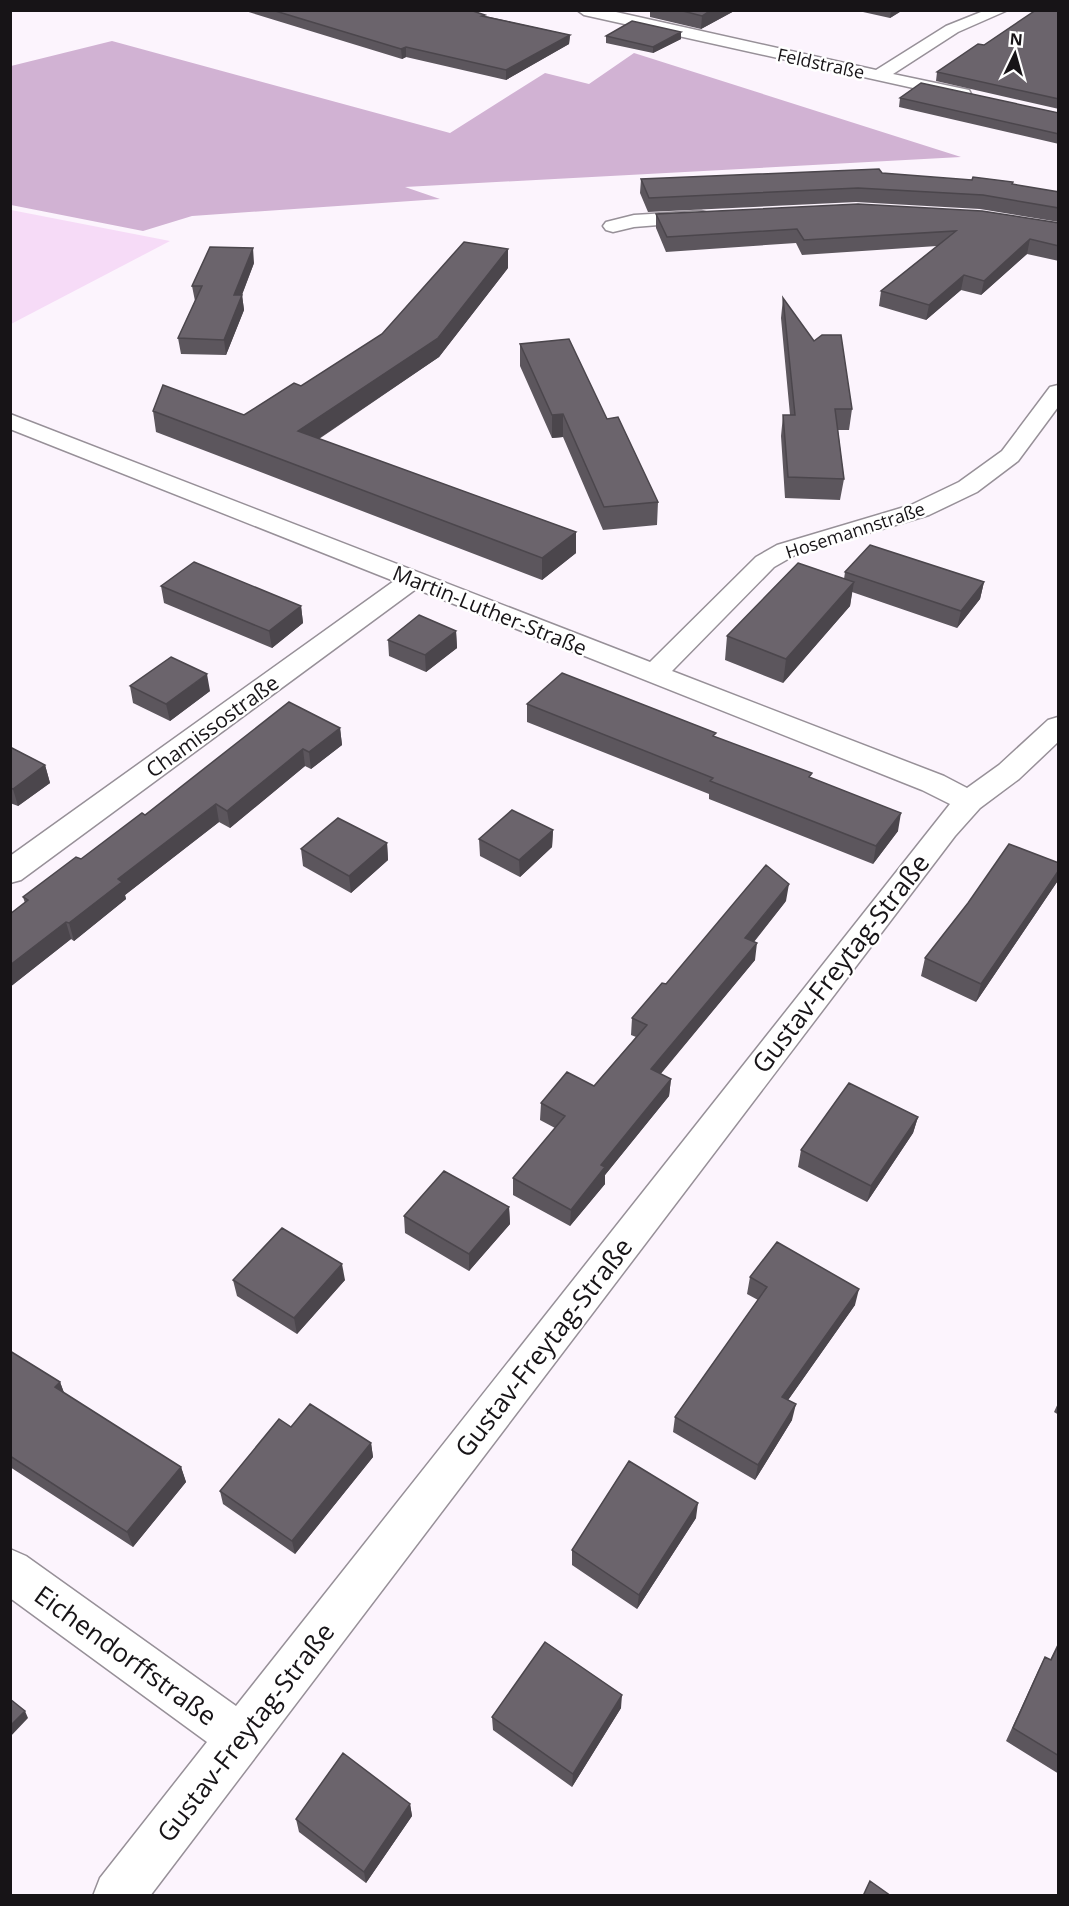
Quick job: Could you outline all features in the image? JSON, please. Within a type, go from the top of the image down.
[{"type":"street","name":"Feldstraße","points":[[584,10],[976,97]]},
{"type":"street","points":[[878,76],[952,29],[1001,10]]},
{"type":"street","points":[[613,226],[634,221],[716,216]]},
{"type":"street","name":"Hosemannstraße","points":[[653,674],[765,562],[786,550],[920,510],[968,487],[1010,456],[1059,392]]},
{"type":"street","name":"Martin-Luther-Straße","points":[[10,421],[933,783],[969,801]]},
{"type":"street","name":"Chamissostraße","points":[[10,872],[413,579]]},
{"type":"street","name":"Gustav-Freytag-Straße","points":[[118,1896],[791,1025],[969,801],[1010,772],[1059,726]]},
{"type":"street","name":"Eichendorffstraße","points":[[10,1571],[241,1738]]},
{"type":"shaded area","points":[[112,41],[450,133],[545,73],[589,84],[634,53],[961,157],[405,187],[440,199],[192,216],[143,231],[11,205],[11,66]]},
{"type":"shaded area","points":[[11,210],[170,241],[11,324]]},
{"type":"building","points":[[272,10],[470,10],[485,15],[482,16],[570,35],[506,70],[406,47],[401,49]]},
{"type":"building","points":[[679,10],[711,10],[702,16]]},
{"type":"building","points":[[1036,10],[1059,10],[1059,99],[937,72],[978,44],[984,45]]},
{"type":"building","points":[[632,21],[681,32],[653,47],[606,36]]},
{"type":"building","points":[[921,83],[1059,113],[1059,134],[900,98]]},
{"type":"building","points":[[879,169],[882,173],[972,180],[973,177],[1013,182],[1012,184],[1059,192],[1059,208],[983,195],[858,188],[649,198],[641,179]]},
{"type":"building","points":[[858,204],[982,211],[1059,223],[1059,246],[1030,239],[984,281],[964,275],[929,305],[881,291],[956,231],[804,240],[797,229],[667,237],[656,214]]},
{"type":"building","points":[[464,242],[508,249],[438,338],[298,431],[576,532],[542,558],[153,411],[163,385],[244,415],[294,383],[301,386],[382,334]]},
{"type":"building","points":[[210,247],[253,248],[234,295],[242,295],[224,340],[178,338],[202,286],[192,286]]},
{"type":"building","points":[[783,298],[814,341],[822,335],[841,335],[852,409],[835,409],[844,479],[788,477],[783,415],[795,415]]},
{"type":"building","points":[[569,339],[607,419],[618,417],[658,502],[604,507],[563,414],[552,415],[520,344]]},
{"type":"building","points":[[870,545],[984,582],[961,611],[845,572]]},
{"type":"building","points":[[194,562],[301,606],[269,631],[161,586]]},
{"type":"building","points":[[798,563],[854,582],[786,659],[727,636]]},
{"type":"building","points":[[419,615],[456,631],[425,655],[388,640]]},
{"type":"building","points":[[171,657],[207,674],[166,704],[130,686]]},
{"type":"building","points":[[562,673],[716,733],[713,736],[812,773],[809,777],[901,813],[876,846],[710,781],[713,778],[527,704]]},
{"type":"building","points":[[289,702],[340,728],[309,752],[303,749],[227,811],[216,804],[118,879],[122,882],[10,965],[10,914],[28,900],[23,897],[76,857],[81,859],[142,813],[145,815]]},
{"type":"building","points":[[10,747],[45,765],[13,789],[10,788]]},
{"type":"building","points":[[512,810],[553,830],[519,860],[479,839]]},
{"type":"building","points":[[338,818],[387,843],[349,876],[301,849]]},
{"type":"building","points":[[1009,844],[1059,863],[1059,870],[981,984],[925,958],[968,903]]},
{"type":"building","points":[[766,865],[789,884],[745,938],[757,943],[651,1069],[671,1079],[601,1165],[605,1167],[571,1210],[513,1178],[565,1116],[541,1103],[567,1072],[594,1086],[647,1025],[632,1018],[662,983],[666,984]]},
{"type":"building","points":[[849,1083],[918,1117],[871,1186],[801,1150]]},
{"type":"building","points":[[444,1171],[509,1207],[469,1254],[404,1216]]},
{"type":"building","points":[[282,1228],[342,1264],[294,1318],[233,1280]]},
{"type":"building","points":[[777,1242],[859,1289],[782,1397],[796,1404],[758,1465],[675,1417],[767,1287],[750,1277]]},
{"type":"building","points":[[10,1351],[60,1382],[55,1387],[181,1467],[127,1532],[10,1456]]},
{"type":"building","points":[[310,1404],[371,1443],[292,1541],[220,1491],[279,1419],[291,1427]]},
{"type":"building","points":[[629,1461],[698,1503],[639,1595],[572,1550]]},
{"type":"building","points":[[545,1642],[622,1695],[573,1774],[492,1717]]},
{"type":"building","points":[[1059,1644],[1059,1756],[1013,1728],[1045,1657],[1051,1660]]},
{"type":"building","points":[[10,1699],[25,1711],[10,1726]]},
{"type":"building","points":[[343,1753],[410,1804],[364,1872],[296,1819]]},
{"type":"building","points":[[870,1881],[891,1896],[863,1896]]}]
